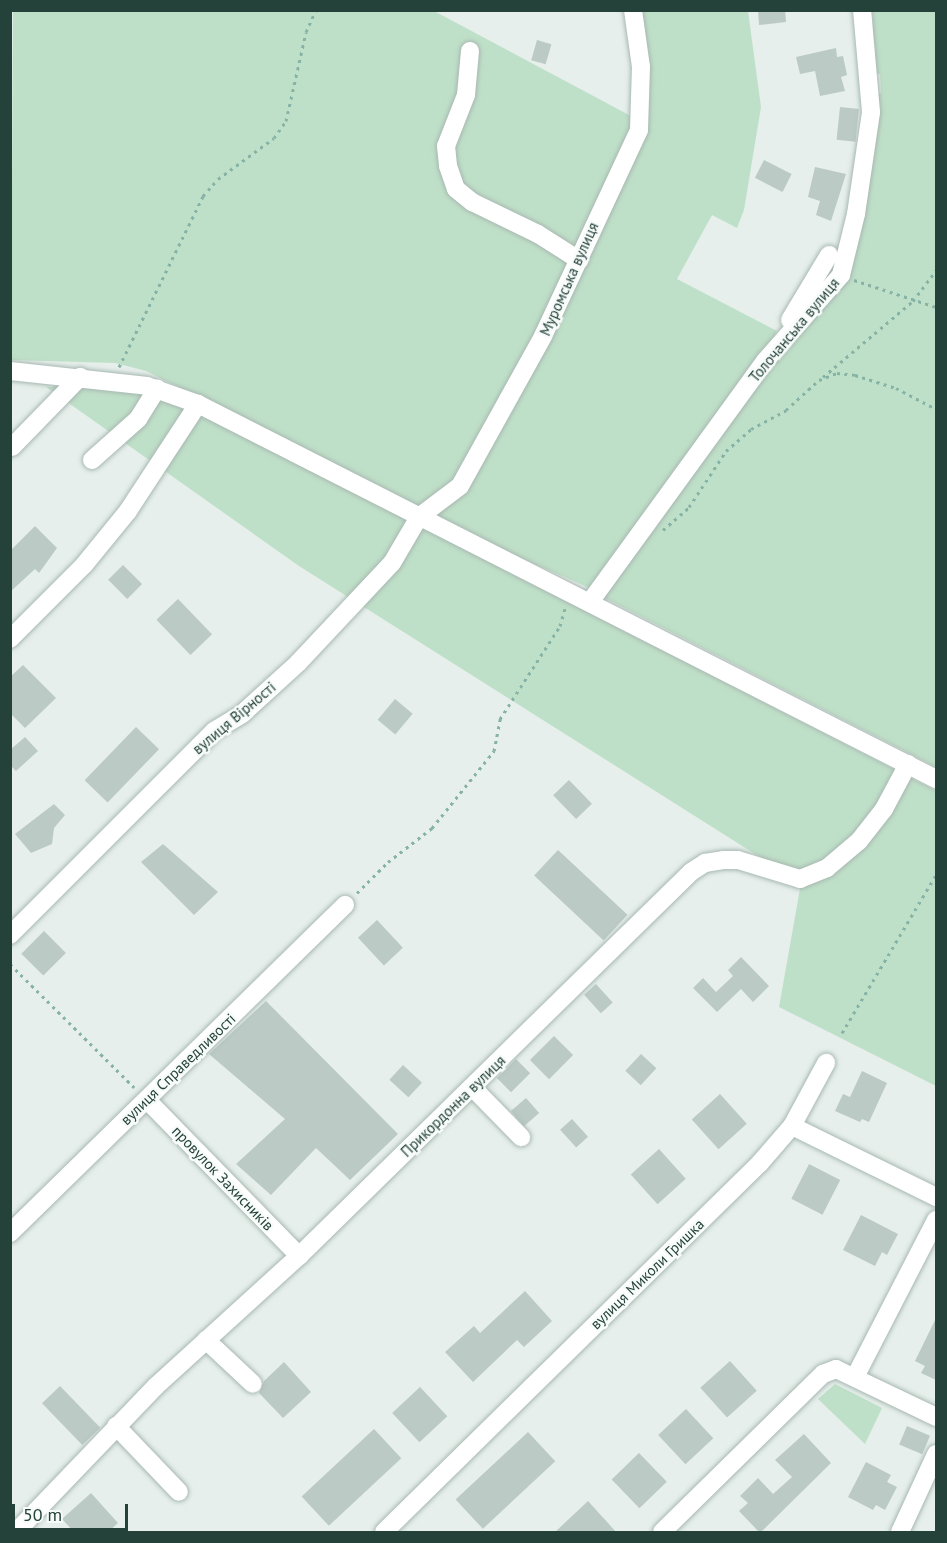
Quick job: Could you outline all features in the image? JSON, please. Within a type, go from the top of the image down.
[{"type":"street","name":"Муромська вулиця","points":[[419,517],[460,486],[474,466],[543,336],[639,130],[641,67],[633,10]]},
{"type":"street","name":"Толочанська вулиця","points":[[590,602],[765,361],[841,275],[856,214],[871,112],[862,10]]},
{"type":"street","points":[[470,51],[466,95],[446,146],[448,166],[456,189],[472,202],[538,234],[579,260]]},
{"type":"street","points":[[765,361],[829,255]]},
{"type":"street","points":[[10,371],[113,380],[157,389],[198,404],[936,779]]},
{"type":"street","points":[[12,447],[80,377]]},
{"type":"street","points":[[92,460],[138,419],[157,389]]},
{"type":"street","points":[[10,639],[84,565],[128,511],[198,404]]},
{"type":"street","name":"вулиця Вірності","points":[[10,935],[214,731],[242,714],[298,663],[392,563],[419,517]]},
{"type":"street","name":"Прикордонна вулиця","points":[[16,1533],[116,1426],[299,1256],[691,873],[705,863],[723,860],[738,860],[800,879],[828,868],[859,841],[884,809],[908,764]]},
{"type":"street","name":"вулиця Справедливості","points":[[10,1233],[345,905]]},
{"type":"street","name":"вулиця Миколи Гришка","points":[[384,1533],[760,1163],[792,1126],[826,1062]]},
{"type":"street","points":[[473,1088],[521,1137]]},
{"type":"street","name":"провулок Захисників","points":[[147,1100],[299,1256]]},
{"type":"street","points":[[792,1126],[936,1197]]},
{"type":"street","points":[[855,1377],[936,1220]]},
{"type":"street","points":[[206,1340],[254,1384]]},
{"type":"street","points":[[662,1533],[823,1374],[836,1369],[936,1417]]},
{"type":"street","points":[[116,1426],[179,1492]]},
{"type":"street","points":[[900,1533],[936,1454]]},
{"type":"path","points":[[113,380],[203,196],[218,179],[274,138],[286,121],[306,32],[316,10]]},
{"type":"path","points":[[635,542],[674,524],[726,451],[751,429],[786,410],[913,302],[936,270]]},
{"type":"path","points":[[841,275],[913,302],[936,307]]},
{"type":"path","points":[[819,380],[837,374],[855,375],[896,388],[936,409]]},
{"type":"path","points":[[345,905],[388,862],[432,828],[494,751],[500,719],[560,626],[571,592]]},
{"type":"path","points":[[842,1033],[936,875]]},
{"type":"path","points":[[10,964],[147,1100]]},
{"type":"green space","points":[[13,11],[434,11],[644,123],[640,11],[748,11],[761,107],[744,210],[737,228],[712,215],[677,279],[777,331],[761,359],[592,589],[482,541],[388,490],[146,371],[115,363],[11,360]]},
{"type":"green space","points":[[872,11],[936,11],[936,767],[601,596],[769,366],[843,285],[876,94],[881,93],[880,74],[874,74],[868,25],[873,23]]},
{"type":"green space","points":[[109,386],[147,392],[189,406],[936,791],[936,1086],[779,1007],[801,883],[299,566],[46,387]]},
{"type":"green space","points":[[835,1384],[882,1408],[865,1444],[818,1399]]},
{"type":"building","points":[[758,10],[785,10],[786,22],[759,25]]},
{"type":"building","points":[[537,40],[551,44],[546,64],[531,60]]},
{"type":"building","points":[[836,48],[837,57],[843,56],[847,75],[841,77],[845,91],[820,96],[815,71],[800,74],[796,57]]},
{"type":"building","points":[[840,107],[859,109],[855,142],[837,140]]},
{"type":"building","points":[[764,160],[792,174],[783,192],[755,178]]},
{"type":"building","points":[[815,167],[846,174],[831,221],[816,215],[820,201],[808,197]]},
{"type":"building","points":[[35,526],[57,548],[39,573],[35,569],[10,592],[10,551]]},
{"type":"building","points":[[123,565],[142,584],[127,599],[108,580]]},
{"type":"building","points":[[178,599],[212,634],[190,655],[156,620]]},
{"type":"building","points":[[23,665],[56,698],[25,728],[10,713],[10,677]]},
{"type":"building","points":[[395,699],[413,714],[395,734],[378,720]]},
{"type":"building","points":[[136,727],[159,749],[108,802],[85,780]]},
{"type":"building","points":[[25,737],[38,751],[16,771],[10,765],[10,750]]},
{"type":"building","points":[[569,780],[592,804],[576,819],[553,795]]},
{"type":"building","points":[[54,804],[65,815],[54,828],[52,844],[31,853],[15,834]]},
{"type":"building","points":[[163,844],[218,892],[194,915],[141,862]]},
{"type":"building","points":[[558,850],[627,915],[604,940],[534,876]]},
{"type":"building","points":[[377,920],[403,948],[384,966],[358,938]]},
{"type":"building","points":[[44,931],[66,953],[43,976],[21,954]]},
{"type":"building","points":[[741,957],[769,986],[753,1002],[741,989],[717,1012],[693,988],[703,978],[716,992],[733,976],[728,970]]},
{"type":"building","points":[[596,984],[613,1003],[601,1013],[584,995]]},
{"type":"building","points":[[266,1001],[398,1134],[350,1180],[316,1148],[271,1195],[236,1164],[285,1119],[209,1054]]},
{"type":"building","points":[[554,1036],[573,1055],[549,1079],[530,1060]]},
{"type":"building","points":[[641,1054],[656,1068],[641,1085],[625,1071]]},
{"type":"building","points":[[516,1059],[530,1073],[511,1092],[497,1078]]},
{"type":"building","points":[[403,1065],[422,1083],[408,1097],[389,1080]]},
{"type":"building","points":[[862,1071],[887,1083],[869,1122],[862,1119],[860,1122],[835,1111],[843,1094],[850,1097]]},
{"type":"building","points":[[720,1094],[747,1124],[719,1149],[692,1119]]},
{"type":"building","points":[[526,1098],[539,1113],[524,1126],[511,1111]]},
{"type":"building","points":[[572,1119],[588,1137],[576,1148],[560,1130]]},
{"type":"building","points":[[659,1149],[686,1179],[658,1204],[631,1174]]},
{"type":"building","points":[[809,1164],[840,1180],[822,1215],[791,1199]]},
{"type":"building","points":[[861,1215],[898,1234],[887,1255],[882,1252],[875,1266],[843,1250]]},
{"type":"building","points":[[525,1291],[552,1321],[524,1347],[517,1340],[473,1382],[445,1352],[474,1326],[480,1333]]},
{"type":"building","points":[[936,1318],[936,1380],[921,1373],[925,1366],[915,1361]]},
{"type":"building","points":[[730,1361],[757,1391],[727,1417],[700,1388]]},
{"type":"building","points":[[284,1362],[311,1392],[283,1418],[259,1393],[264,1381]]},
{"type":"building","points":[[60,1386],[100,1428],[82,1445],[42,1403]]},
{"type":"building","points":[[420,1387],[447,1416],[419,1442],[392,1413]]},
{"type":"building","points":[[686,1409],[713,1438],[685,1464],[658,1435]]},
{"type":"building","points":[[907,1426],[930,1436],[922,1454],[899,1444]]},
{"type":"building","points":[[374,1429],[401,1458],[329,1526],[302,1497]]},
{"type":"building","points":[[528,1432],[555,1461],[483,1529],[456,1500]]},
{"type":"building","points":[[804,1434],[831,1463],[760,1533],[739,1511],[748,1503],[740,1496],[758,1478],[773,1494],[792,1477],[775,1460]]},
{"type":"building","points":[[639,1453],[667,1482],[639,1508],[612,1479]]},
{"type":"building","points":[[866,1462],[891,1475],[887,1482],[897,1487],[885,1510],[876,1505],[873,1510],[848,1497]]},
{"type":"building","points":[[91,1493],[118,1523],[107,1533],[75,1533],[62,1519]]},
{"type":"building","points":[[588,1501],[617,1533],[554,1533]]}]
